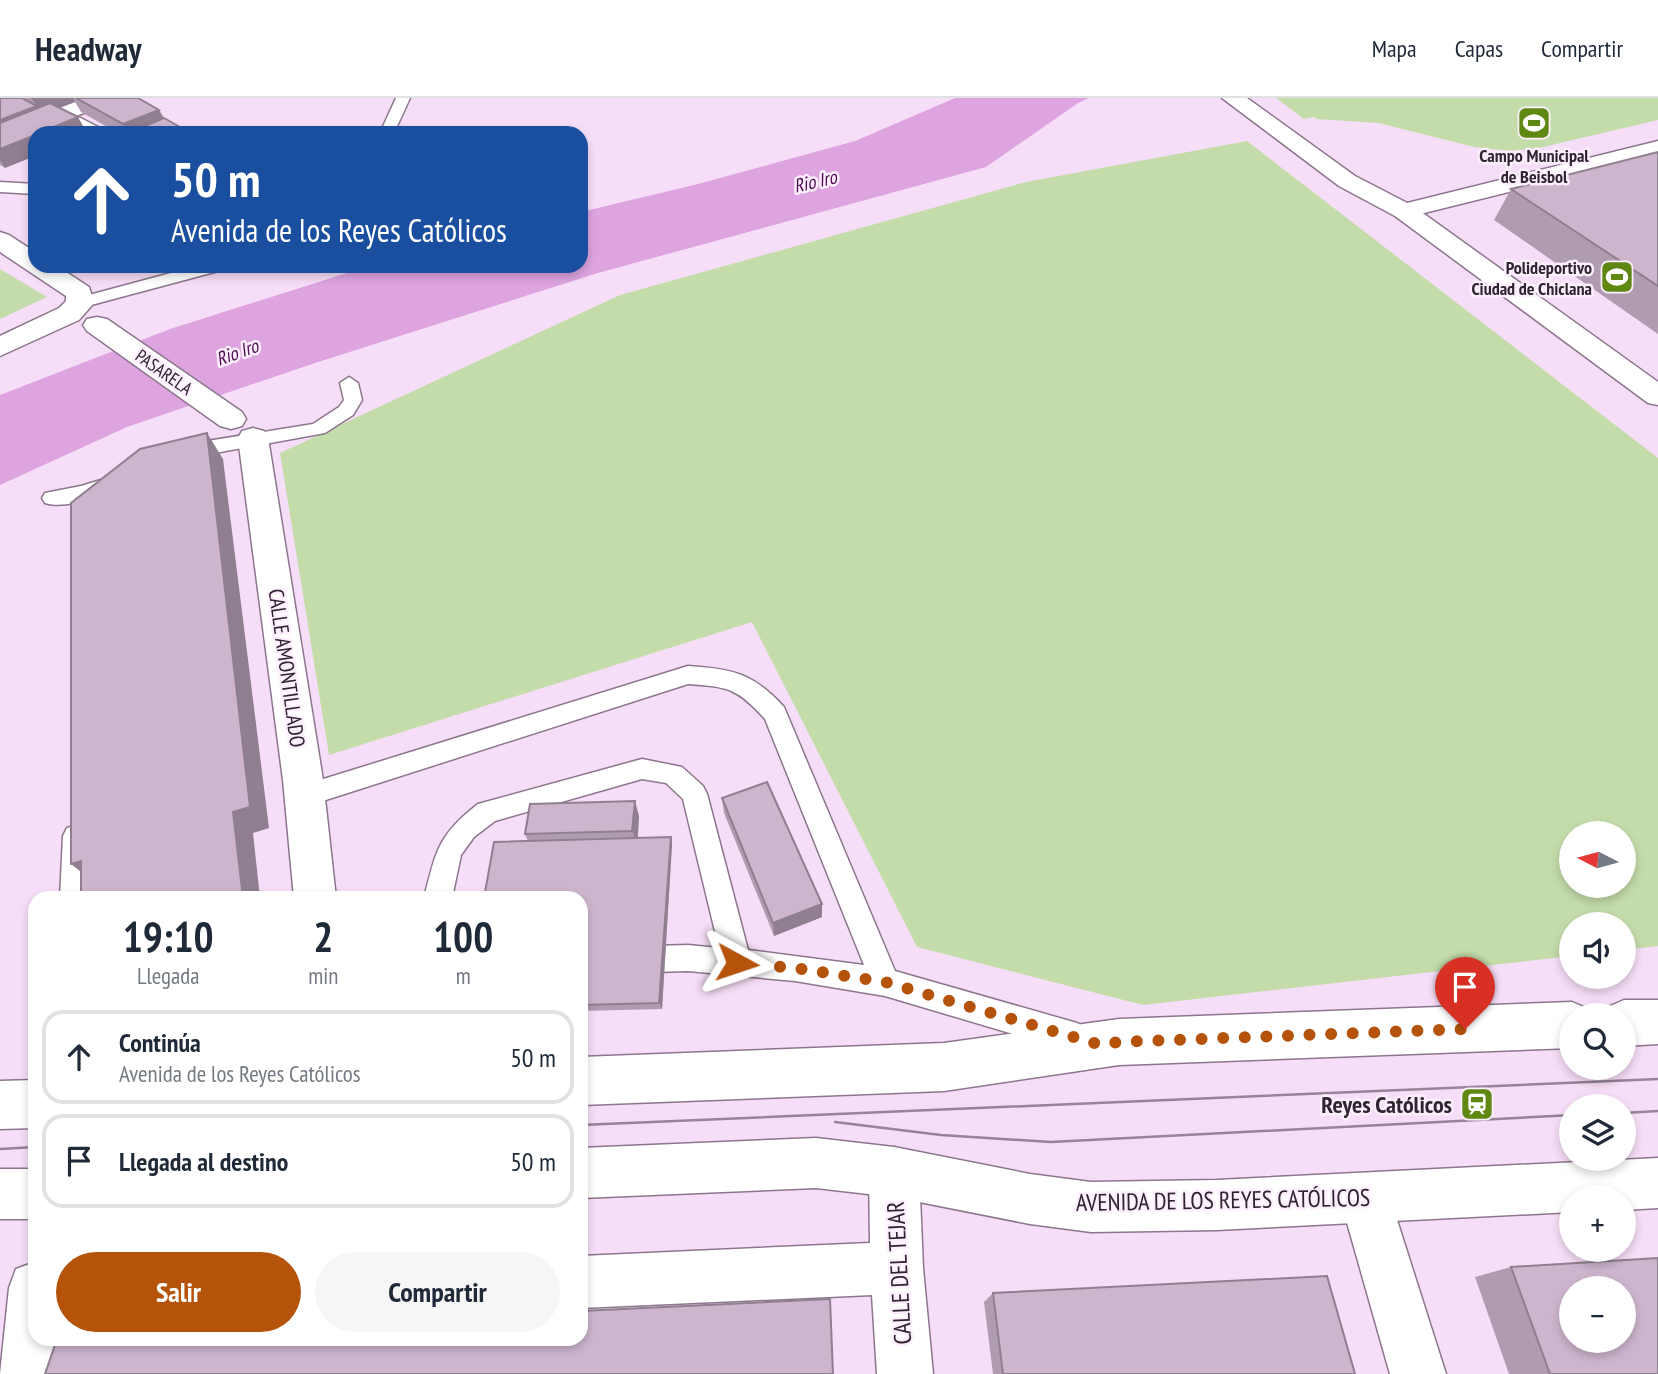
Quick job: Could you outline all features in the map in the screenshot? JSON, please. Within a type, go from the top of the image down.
[{"type":"main road","points":[[30,126],[102,98]]},
{"type":"main road","points":[[1233,98],[1347,181],[1404,211],[1658,396]]},
{"type":"main road","points":[[0,138],[28,127]]},
{"type":"main road","points":[[1404,211],[1658,148]]},
{"type":"main road","points":[[1347,181],[1382,217],[1658,422]]},
{"type":"main road","points":[[0,240],[28,259]]},
{"type":"main road","name":"PASARELA","points":[[49,273],[79,293],[89,314],[242,428]]},
{"type":"main road","points":[[0,348],[69,314],[89,314]]},
{"type":"main road","name":"CALLE AMONTILLADO","points":[[242,428],[304,796],[314,891]]},
{"type":"main road","points":[[1636,1023],[1658,1022]]},
{"type":"main road","points":[[588,1081],[944,1067],[1119,1042],[1559,1025]]},
{"type":"main road","name":"AVENIDA DE LOS REYES CATÓLICOS","points":[[588,1173],[816,1163],[894,1172],[1030,1199],[1091,1207],[1365,1198],[1658,1183]]},
{"type":"main road","name":"CALLE DEL TEJAR","points":[[894,1172],[897,1268],[905,1374]]},
{"type":"main road","points":[[0,1194],[28,1194]]},
{"type":"main road","points":[[1365,1198],[1418,1374]]},
{"type":"main road","points":[[588,1282],[897,1268]]},
{"type":"main road","points":[[27,1374],[30,1346]]},
{"type":"lane","points":[[390,126],[403,98]]},
{"type":"lane","points":[[62,113],[86,126]]},
{"type":"lane","points":[[0,187],[28,189]]},
{"type":"lane","points":[[89,314],[197,273]]},
{"type":"lane","points":[[165,458],[242,428],[318,429],[346,411],[353,400],[349,383]]},
{"type":"lane","points":[[52,498],[82,493],[131,475]]},
{"type":"lane","points":[[304,796],[688,675],[726,677],[752,687],[775,714],[885,982]]},
{"type":"lane","points":[[440,891],[449,850],[465,829],[487,812],[642,769],[658,769],[673,774],[694,794],[737,963]]},
{"type":"lane","points":[[74,891],[76,832]]},
{"type":"lane","points":[[588,961],[688,958],[795,968],[885,982],[1101,1045]]},
{"type":"green space","name":"Campo Municipal de Beisbol","points":[[1276,98],[1658,98],[1658,120],[1539,148],[1509,151],[1474,147],[1378,123],[1314,117],[1304,119]]},
{"type":"green space","points":[[1247,141],[1658,458],[1658,946],[1636,949],[1636,912],[1559,912],[1559,957],[1143,1005],[917,947],[752,622],[329,755],[280,453],[620,295],[1026,182]]},
{"type":"green space","points":[[0,269],[47,297],[0,319]]},
{"type":"water","name":"Rio Iro","points":[[955,98],[1089,98],[986,167],[598,273],[315,363],[127,427],[0,485],[0,395],[170,329],[347,273],[588,273],[588,210],[698,184],[855,141]]},
{"type":"building","points":[[0,98],[22,98],[37,106],[0,120]]},
{"type":"building","points":[[76,98],[138,98],[159,110],[123,124]]},
{"type":"building","points":[[50,103],[78,117],[56,126],[28,126],[28,138],[0,149],[0,123]]},
{"type":"building","points":[[164,118],[178,126],[145,126]]},
{"type":"building","points":[[1658,152],[1658,286],[1511,189]]},
{"type":"building","points":[[207,433],[250,807],[233,812],[242,891],[81,891],[81,861],[71,864],[71,503],[140,449]]},
{"type":"building","points":[[767,782],[822,904],[773,923],[722,798]]},
{"type":"building","points":[[635,801],[632,831],[525,834],[530,804]]},
{"type":"building","points":[[671,837],[659,1003],[588,1005],[588,891],[485,891],[494,842]]},
{"type":"building","points":[[1658,1258],[1658,1374],[1550,1374],[1511,1267],[1636,1262],[1636,1259]]},
{"type":"building","points":[[1327,1276],[1355,1374],[1003,1374],[993,1293]]},
{"type":"building","points":[[830,1299],[833,1374],[45,1374],[55,1346],[588,1346],[588,1311]]},
{"type":"tram line","points":[[588,1125],[1658,1079]]},
{"type":"tram line","points":[[1636,1112],[1658,1111]]},
{"type":"tram line","points":[[835,1122],[941,1135],[1051,1142],[1559,1116]]},
{"type":"tram line","points":[[0,1149],[28,1147]]},
{"type":"place","name":"Campo Municipal de Beisbol","points":[[1534,123]]},
{"type":"place","name":"Polideportivo Ciudad de Chiclana","points":[[1617,277]]},
{"type":"place","name":"Reyes Católicos","points":[[1477,1104]]},
{"type":"route","points":[[737,963],[795,968],[885,982],[1101,1045],[1119,1042],[1465,1029]]}]
